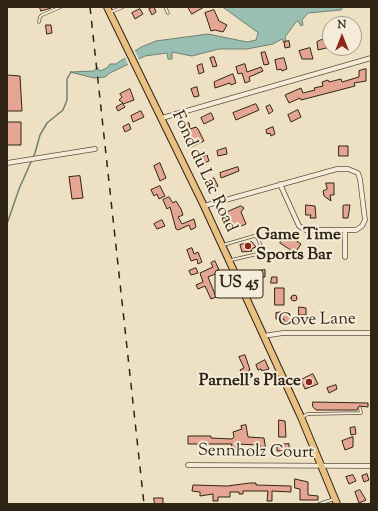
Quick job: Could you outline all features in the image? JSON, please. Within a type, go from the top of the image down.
[{"type":"main road","name":"Fond du Lac Road","points":[[108,10],[204,206],[301,417],[336,501]]},
{"type":"street","points":[[162,118],[371,58]]},
{"type":"street","points":[[7,163],[95,149]]},
{"type":"street","points":[[204,206],[280,184],[338,169],[348,169],[358,173],[362,190],[365,220],[362,226],[356,230],[306,230],[299,226],[280,184]]},
{"type":"street","points":[[345,230],[345,257]]},
{"type":"street","name":"Cove Lane","points":[[263,336],[283,334],[371,333]]},
{"type":"street","name":"Sennholz Court","points":[[188,465],[323,467],[371,466]]},
{"type":"lane","points":[[40,22],[40,17],[42,15],[61,7]]},
{"type":"lane","points":[[108,10],[123,7]]},
{"type":"lane","points":[[165,7],[168,13]]},
{"type":"lane","points":[[222,245],[254,236],[257,237],[263,250],[262,253],[228,260]]},
{"type":"lane","points":[[301,417],[308,414],[361,413],[360,408]]},
{"type":"lane","points":[[319,504],[336,501]]},
{"type":"water","points":[[223,7],[343,7],[341,10],[308,13],[302,20],[303,25],[301,26],[298,21],[296,22],[285,37],[286,43],[284,43],[282,39],[273,44],[247,49],[219,49],[192,56],[172,52],[172,59],[168,59],[167,53],[145,56],[110,73],[105,77],[94,78],[70,72],[94,71],[97,67],[100,71],[107,68],[110,64],[116,64],[141,47],[156,41],[208,34],[247,42],[256,40],[258,33]]},
{"type":"pier","points":[[134,49],[140,61],[129,67],[124,55]]},
{"type":"building","points":[[40,7],[51,7],[51,8],[41,11]]},
{"type":"building","points":[[154,7],[156,12],[152,15],[149,9]]},
{"type":"building","points":[[188,7],[204,7],[192,14]]},
{"type":"building","points":[[140,9],[143,14],[135,19],[132,13]]},
{"type":"building","points":[[214,10],[219,21],[227,25],[223,32],[215,30],[211,31],[205,13]]},
{"type":"building","points":[[46,25],[51,25],[52,33],[47,34]]},
{"type":"building","points":[[322,40],[322,49],[318,50],[317,42]]},
{"type":"building","points":[[289,41],[290,47],[285,48],[284,42]]},
{"type":"building","points":[[310,48],[313,59],[302,59],[299,51]]},
{"type":"building","points":[[265,52],[269,64],[264,65],[261,53]]},
{"type":"building","points":[[214,57],[217,66],[213,67],[210,58]]},
{"type":"building","points":[[284,58],[287,69],[282,71],[281,69],[277,70],[275,60]]},
{"type":"building","points":[[202,64],[204,72],[199,74],[197,66]]},
{"type":"building","points":[[245,64],[247,72],[261,67],[263,71],[249,77],[250,81],[245,83],[242,73],[238,74],[236,67]]},
{"type":"building","points":[[366,69],[366,81],[354,83],[355,86],[301,100],[300,98],[289,103],[285,95],[301,88],[303,93],[315,90],[314,88],[323,86],[322,82],[328,80],[329,82],[341,79],[342,82],[359,77],[359,71]]},
{"type":"building","points":[[233,74],[236,83],[231,85],[230,83],[215,88],[214,82]]},
{"type":"building","points":[[7,75],[20,76],[22,111],[7,111]]},
{"type":"building","points":[[197,87],[199,96],[194,97],[191,89]]},
{"type":"building","points":[[130,89],[134,100],[123,104],[125,107],[118,111],[116,107],[123,103],[119,100],[122,97],[120,94]]},
{"type":"building","points":[[256,104],[259,110],[236,120],[233,113]]},
{"type":"building","points":[[270,105],[273,111],[269,114],[266,107]]},
{"type":"building","points":[[298,110],[301,117],[291,122],[288,115]]},
{"type":"building","points":[[141,111],[144,117],[133,122],[131,116]]},
{"type":"building","points":[[211,113],[214,119],[204,124],[201,118]]},
{"type":"building","points":[[7,122],[21,122],[21,145],[7,145]]},
{"type":"building","points":[[189,123],[190,129],[196,127],[198,129],[204,141],[191,147],[183,125]]},
{"type":"building","points":[[129,124],[131,129],[125,132],[123,127]]},
{"type":"building","points":[[273,127],[275,134],[271,136],[270,133],[267,134],[266,130]]},
{"type":"building","points":[[339,146],[348,146],[348,156],[339,156]]},
{"type":"building","points":[[226,148],[227,154],[218,156],[217,151]]},
{"type":"building","points":[[207,155],[209,161],[199,165],[197,160]]},
{"type":"building","points":[[160,163],[166,178],[160,181],[154,166]]},
{"type":"building","points":[[238,167],[239,171],[221,178],[220,173]]},
{"type":"building","points":[[80,176],[83,198],[72,199],[69,177]]},
{"type":"building","points":[[214,178],[218,186],[213,189],[209,181]]},
{"type":"building","points":[[326,183],[334,183],[334,195],[330,195],[331,201],[324,196],[323,191],[327,189]]},
{"type":"building","points":[[160,186],[165,196],[159,199],[157,194],[154,196],[151,190]]},
{"type":"building","points":[[169,197],[173,203],[176,201],[181,209],[183,215],[178,217],[182,224],[194,219],[196,227],[191,230],[189,225],[178,230],[176,229],[170,207],[167,209],[163,200]]},
{"type":"building","points":[[306,205],[315,206],[316,218],[310,218],[311,215],[306,215]]},
{"type":"building","points":[[350,205],[348,218],[343,218],[343,206]]},
{"type":"building","points":[[241,206],[244,208],[241,212],[246,224],[232,230],[223,214]]},
{"type":"building","points":[[162,220],[165,226],[157,229],[154,224]]},
{"type":"building","points":[[286,234],[301,244],[295,253],[280,243]]},
{"type":"building","name":"Game Time Sports Bar","points":[[252,242],[256,247],[251,249],[252,251],[242,252],[240,245]]},
{"type":"building","points":[[192,248],[194,254],[198,252],[202,262],[198,264],[197,259],[191,261],[187,250]]},
{"type":"building","points":[[215,261],[220,272],[208,277],[216,297],[211,299],[205,286],[198,289],[196,285],[203,282],[200,273],[213,267],[211,263]]},
{"type":"building","points":[[196,268],[198,273],[191,275],[189,271]]},
{"type":"building","points":[[265,270],[265,277],[257,277],[257,271]]},
{"type":"building","points":[[272,277],[277,277],[277,283],[271,283]]},
{"type":"building","points":[[275,288],[284,288],[284,305],[275,305]]},
{"type":"building","points":[[294,295],[297,298],[294,301],[291,298]]},
{"type":"building","points":[[299,307],[306,308],[306,315],[299,315]]},
{"type":"building","points":[[276,313],[290,313],[290,318],[298,318],[298,323],[284,322],[284,319],[276,319]]},
{"type":"building","points":[[245,355],[250,370],[242,374],[240,370],[244,368],[239,357]]},
{"type":"building","points":[[265,360],[269,369],[262,371],[261,369],[258,370],[256,365]]},
{"type":"building","name":"Parnell's Place","points":[[313,374],[318,384],[305,389],[301,380]]},
{"type":"building","points":[[336,385],[337,389],[329,393],[327,388]]},
{"type":"building","points":[[313,402],[368,403],[368,407],[359,406],[357,410],[316,410],[313,407]]},
{"type":"building","points":[[279,420],[285,421],[286,437],[279,437]]},
{"type":"building","points":[[246,425],[248,437],[264,438],[266,451],[264,454],[260,453],[260,445],[236,444],[236,449],[231,448],[232,444],[188,444],[188,436],[211,436],[211,438],[232,439],[234,437],[233,432],[242,429],[241,426]]},
{"type":"building","points":[[355,427],[356,434],[351,435],[350,428]]},
{"type":"building","points":[[353,437],[353,447],[345,450],[342,441]]},
{"type":"building","points":[[289,444],[289,451],[277,451],[277,445]]},
{"type":"building","points":[[367,474],[369,480],[364,482],[362,476]]},
{"type":"building","points":[[353,475],[356,481],[349,484],[346,477]]},
{"type":"building","points":[[295,479],[308,482],[308,495],[318,496],[318,500],[300,500],[300,489],[295,488]]},
{"type":"building","points":[[256,483],[256,485],[291,486],[291,492],[272,491],[272,501],[267,501],[268,491],[243,491],[243,494],[239,494],[239,492],[230,492],[230,497],[218,497],[218,501],[213,501],[213,494],[200,496],[200,492],[192,491],[193,485],[227,486]]},
{"type":"building","points":[[360,490],[366,500],[359,503],[355,492]]},
{"type":"building","points":[[154,498],[163,498],[163,504],[155,504]]},
{"type":"waterway","points":[[7,224],[19,189],[35,153],[40,135],[47,123],[63,110],[67,100],[67,79],[71,72]]},
{"type":"railway","points":[[90,7],[144,504]]},
{"type":"place","name":"Game Time Sports Bar","points":[[248,246]]},
{"type":"place","name":"Parnell's Place","points":[[309,382]]}]
